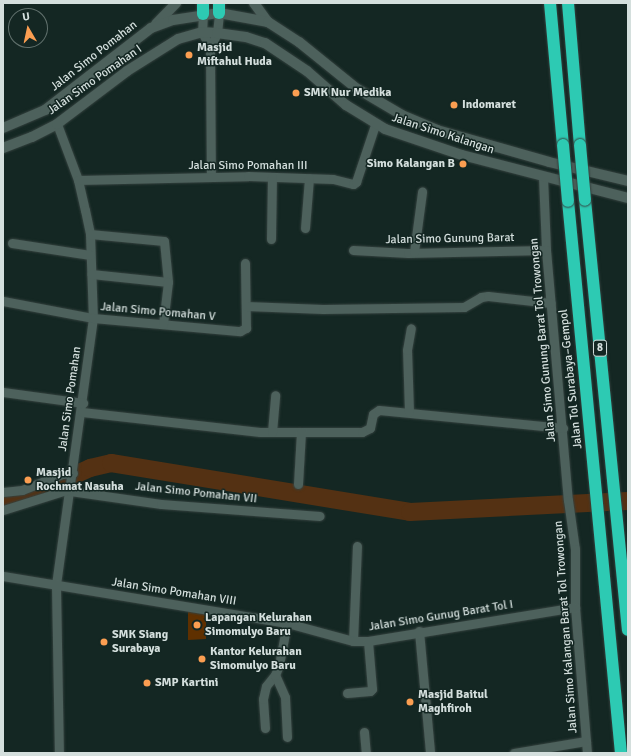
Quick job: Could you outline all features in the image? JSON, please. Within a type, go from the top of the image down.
[{"type":"highway","name":"Jalan Tol Surabaya–Gempol","points":[[550,3],[621,753]]},
{"type":"highway","name":"8","points":[[568,3],[585,200],[628,630]]},
{"type":"main road","points":[[151,28],[176,3]]},
{"type":"main road","points":[[254,3],[268,22]]},
{"type":"main road","name":"Jalan Simo Pomahan","points":[[3,128],[46,110],[151,28],[203,8]]},
{"type":"main road","name":"Jalan Simo Kalangan","points":[[203,8],[219,8],[268,22],[299,42],[356,88],[402,115],[468,139],[628,181]]},
{"type":"main road","name":"Jalan Simo Kalangan","points":[[202,32],[246,36],[265,43],[288,57],[340,100],[375,125],[414,141],[543,177],[628,198]]},
{"type":"main road","name":"Jalan Simo Pomahan I","points":[[3,148],[58,129],[127,71],[178,39],[202,32]]},
{"type":"street","points":[[203,8],[202,32],[210,48]]},
{"type":"street","points":[[211,176],[210,48],[217,33],[219,8]]},
{"type":"street","name":"Jalan Simo Pomahan III","points":[[78,180],[211,176],[309,178],[355,184],[375,125]]},
{"type":"street","name":"Jalan Simo Pomahan","points":[[58,129],[78,180],[90,234],[90,274],[93,318],[71,489],[56,586],[58,753]]},
{"type":"street","points":[[271,239],[272,177]]},
{"type":"street","name":"Jalan Simo Gunung Barat Tol Trowongan","points":[[543,177],[546,250],[563,428],[568,500]]},
{"type":"street","points":[[305,228],[309,178]]},
{"type":"street","points":[[414,252],[422,192]]},
{"type":"street","points":[[90,234],[164,241],[168,282],[163,324]]},
{"type":"street","points":[[12,243],[90,255]]},
{"type":"street","name":"Jalan Simo Gunung Barat","points":[[353,250],[414,252],[546,250]]},
{"type":"street","name":"Jalan Simo Pomahan V","points":[[3,301],[93,318],[243,331],[246,328],[245,263]]},
{"type":"street","points":[[90,274],[168,282]]},
{"type":"street","points":[[246,306],[323,309],[464,307],[481,297],[488,296],[551,303]]},
{"type":"street","points":[[409,412],[407,350],[411,328]]},
{"type":"street","points":[[3,392],[82,407],[272,432],[362,432],[370,428],[376,410],[563,428]]},
{"type":"street","points":[[272,432],[275,395]]},
{"type":"street","points":[[298,484],[301,432]]},
{"type":"street","points":[[3,492],[22,490],[51,481],[62,474],[73,474]]},
{"type":"street","points":[[3,510],[71,489]]},
{"type":"street","name":"Jalan Simo Pomahan VII","points":[[71,489],[160,504],[320,516]]},
{"type":"street","name":"Jalan Simo Kalangan Barat Tol Trowongan","points":[[568,500],[576,578],[574,607],[587,753]]},
{"type":"street","points":[[353,641],[357,546]]},
{"type":"street","name":"Jalan Simo Pomahan VIII","points":[[3,576],[56,586],[287,623]]},
{"type":"street","name":"Jalan Simo Gunug Barat Tol I","points":[[287,623],[353,641],[368,641],[419,631],[574,607]]},
{"type":"street","points":[[265,728],[263,699],[266,686],[274,675],[279,664],[287,623]]},
{"type":"street","points":[[419,631],[430,753]]},
{"type":"street","points":[[347,693],[370,692],[372,689],[368,641]]},
{"type":"street","points":[[274,675],[285,697],[287,737]]},
{"type":"street","points":[[364,732],[366,753]]},
{"type":"street","points":[[514,753],[586,741]]},
{"type":"shaded area","name":"Lapangan Kelurahan Simomulyo Baru","points":[[188,610],[206,610],[206,639],[188,640]]},
{"type":"waterway","points":[[3,502],[32,494],[90,468],[111,463],[410,512],[628,501]]},
{"type":"place","name":"Masjid Miftahul Huda","points":[[189,55]]},
{"type":"place","name":"SMK Nur Medika","points":[[296,93]]},
{"type":"place","name":"Indomaret","points":[[454,105]]},
{"type":"place","name":"Simo Kalangan B","points":[[463,164]]},
{"type":"place","name":"Masjid Rochmat Nasuha","points":[[28,480]]},
{"type":"place","name":"Lapangan Kelurahan Simomulyo Baru","points":[[197,625]]},
{"type":"place","name":"SMK Siang Surabaya","points":[[104,642]]},
{"type":"place","name":"Kantor Kelurahan Simomulyo Baru","points":[[202,659]]},
{"type":"place","name":"SMP Kartini","points":[[147,683]]},
{"type":"place","name":"Masjid Baitul Maghfiroh","points":[[410,702]]}]
